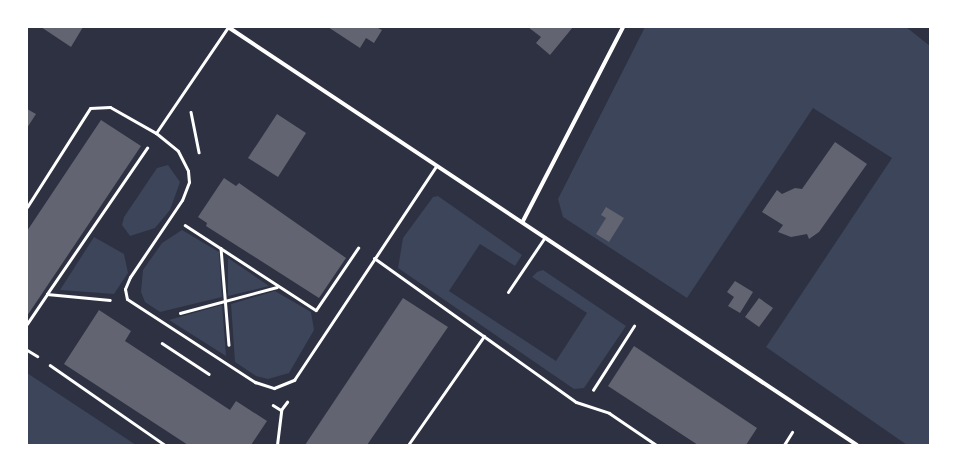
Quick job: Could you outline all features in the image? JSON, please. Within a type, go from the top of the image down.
[{"type":"street","points":[[228,27],[436,166],[546,236],[857,445]]},
{"type":"street","points":[[523,221],[623,27]]},
{"type":"lane","points":[[156,133],[228,27]]},
{"type":"lane","points":[[27,207],[90,108],[110,107],[156,133],[178,151],[188,171],[189,182],[182,200],[125,289],[127,299],[255,382],[274,388],[294,380],[436,166]]},
{"type":"lane","points":[[508,292],[546,236]]},
{"type":"lane","points":[[374,258],[576,402],[608,413],[656,445]]},
{"type":"lane","points":[[408,445],[484,336]]},
{"type":"lane","points":[[27,350],[37,356]]},
{"type":"path","points":[[191,106],[199,157]]},
{"type":"path","points":[[27,324],[156,133]]},
{"type":"path","points":[[186,216],[182,223],[277,287],[316,310],[358,248]]},
{"type":"path","points":[[221,248],[231,366]]},
{"type":"path","points":[[158,319],[277,287]]},
{"type":"path","points":[[47,294],[110,299],[116,303]]},
{"type":"path","points":[[587,405],[591,393],[634,326]]},
{"type":"path","points":[[160,339],[167,349],[200,371],[216,375]]},
{"type":"path","points":[[37,356],[164,445]]},
{"type":"path","points":[[269,403],[281,410]]},
{"type":"path","points":[[784,445],[792,432]]},
{"type":"shaded area","points":[[645,27],[906,27],[930,46],[930,445],[907,445],[766,347],[892,158],[813,108],[687,298],[563,217],[558,199]]},
{"type":"shaded area","points":[[168,165],[180,182],[170,210],[155,228],[130,236],[122,225],[124,217],[157,168]]},
{"type":"shaded area","points":[[438,196],[522,255],[515,266],[480,244],[449,291],[556,361],[587,313],[532,277],[537,272],[543,270],[626,326],[584,388],[574,389],[398,268],[403,238],[433,197]]},
{"type":"shaded area","points":[[182,230],[219,252],[222,297],[160,312],[145,302],[141,292],[143,270],[162,243]]},
{"type":"shaded area","points":[[94,237],[124,254],[128,273],[114,294],[60,290]]},
{"type":"shaded area","points":[[228,258],[269,286],[228,296]]},
{"type":"shaded area","points":[[275,291],[311,312],[314,330],[289,373],[268,379],[256,376],[235,362],[231,304]]},
{"type":"shaded area","points":[[222,305],[226,356],[169,320]]},
{"type":"shaded area","points":[[27,373],[136,445],[27,445]]},
{"type":"building","points":[[41,27],[83,27],[71,47]]},
{"type":"building","points":[[328,27],[376,27],[382,30],[374,43],[366,38],[360,48]]},
{"type":"building","points":[[528,27],[573,27],[550,55],[536,43],[541,37]]},
{"type":"building","points":[[27,109],[36,114],[27,128]]},
{"type":"building","points":[[277,114],[306,133],[278,177],[248,158]]},
{"type":"building","points":[[101,120],[141,146],[27,316],[27,231]]},
{"type":"building","points":[[835,142],[867,164],[819,232],[809,239],[807,234],[791,237],[778,232],[783,225],[762,212],[777,190],[782,194],[795,188],[802,189]]},
{"type":"building","points":[[224,178],[236,186],[239,183],[346,258],[319,298],[206,226],[207,223],[198,217]]},
{"type":"building","points":[[606,207],[624,218],[609,242],[596,234],[606,218],[601,215]]},
{"type":"building","points":[[735,281],[753,292],[740,313],[728,306],[734,297],[727,292]]},
{"type":"building","points":[[403,298],[448,327],[367,445],[305,445]]},
{"type":"building","points":[[759,298],[773,308],[759,327],[745,317]]},
{"type":"building","points":[[99,310],[131,331],[125,341],[230,410],[236,401],[267,421],[251,445],[188,445],[64,364]]},
{"type":"building","points":[[634,346],[757,428],[746,445],[698,445],[608,386]]}]
